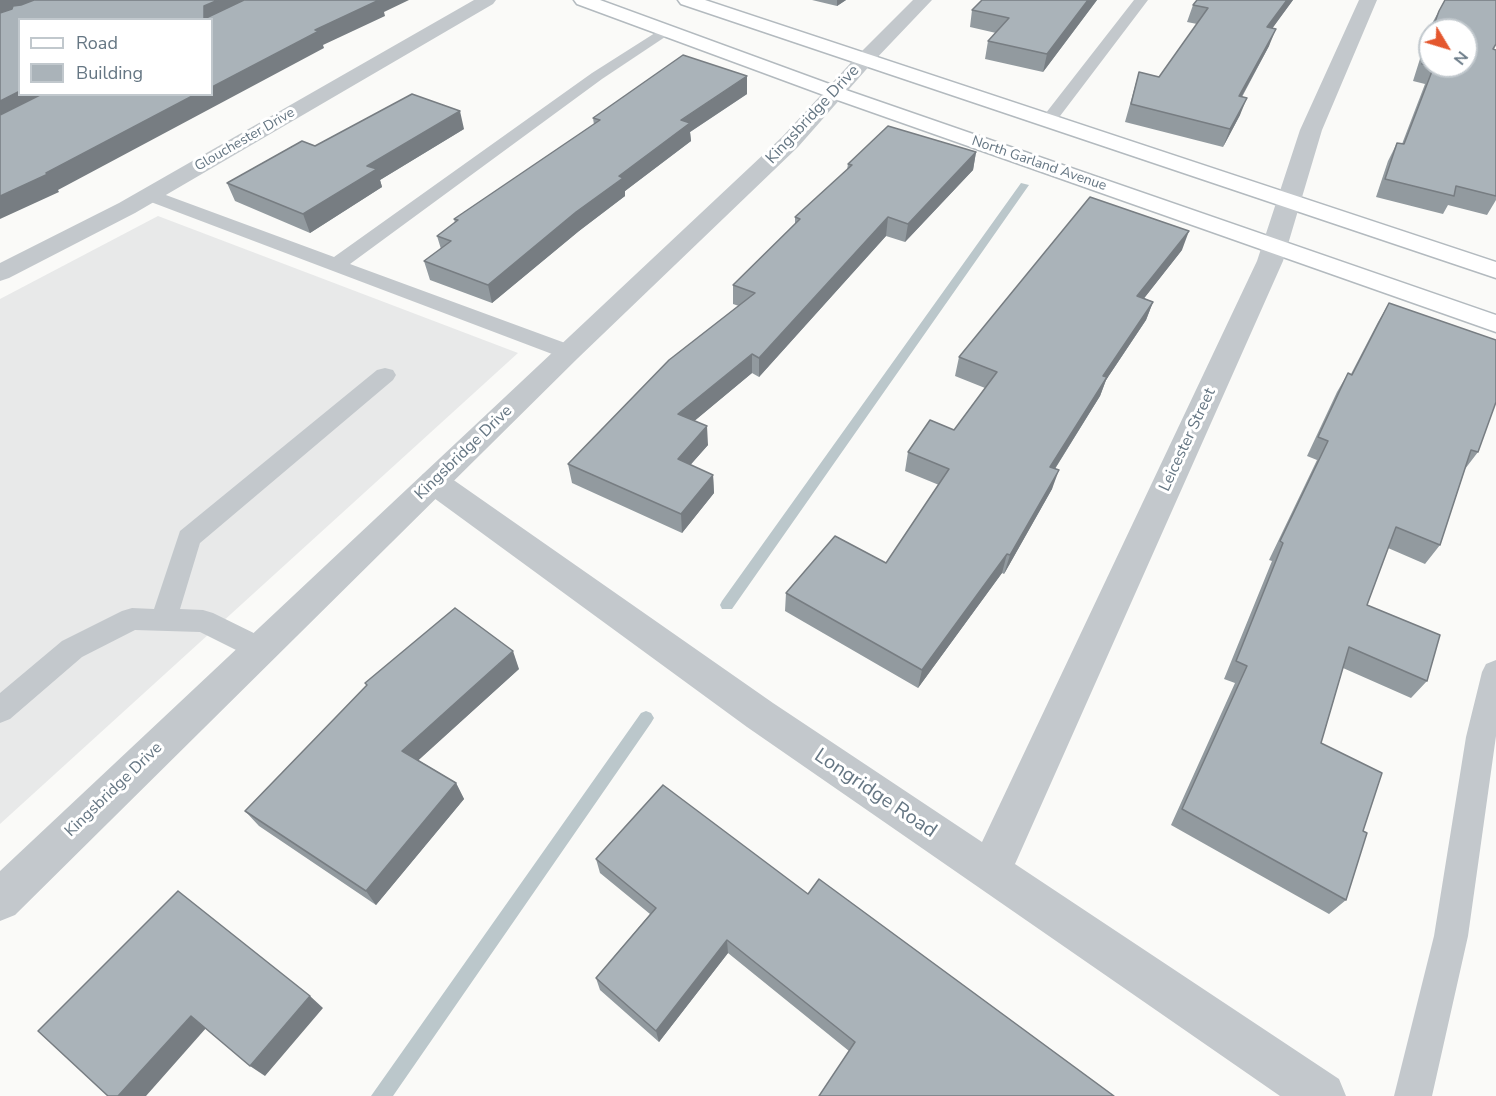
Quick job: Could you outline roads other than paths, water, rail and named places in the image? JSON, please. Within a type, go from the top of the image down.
[{"type":"main road","name":"North Garland Avenue","points":[[583,0],[836,93],[1496,324]]},
{"type":"main road","points":[[696,1],[1496,270]]},
{"type":"street","name":"Glouchester Drive","points":[[0,273],[150,195],[487,0]]},
{"type":"street","name":"Kingsbridge Drive","points":[[0,900],[568,352],[790,142],[865,59],[923,0]]},
{"type":"street","name":"Leicester Street","points":[[990,872],[1275,247],[1311,130],[1368,0]]},
{"type":"street","name":"Longridge Road","points":[[434,482],[760,715],[1322,1096]]},
{"type":"lane","points":[[1048,121],[1141,0]]},
{"type":"lane","points":[[336,265],[597,76],[666,30]]},
{"type":"lane","points":[[150,195],[568,352]]},
{"type":"lane","points":[[164,619],[189,538],[385,375]]},
{"type":"lane","points":[[0,710],[72,649],[132,619],[203,621],[260,650]]},
{"type":"lane","points":[[1413,1096],[1451,936],[1481,737],[1496,672]]},
{"type":"waterway","points":[[727,605],[1024,185]]},
{"type":"waterway","points":[[381,1096],[646,718]]}]
